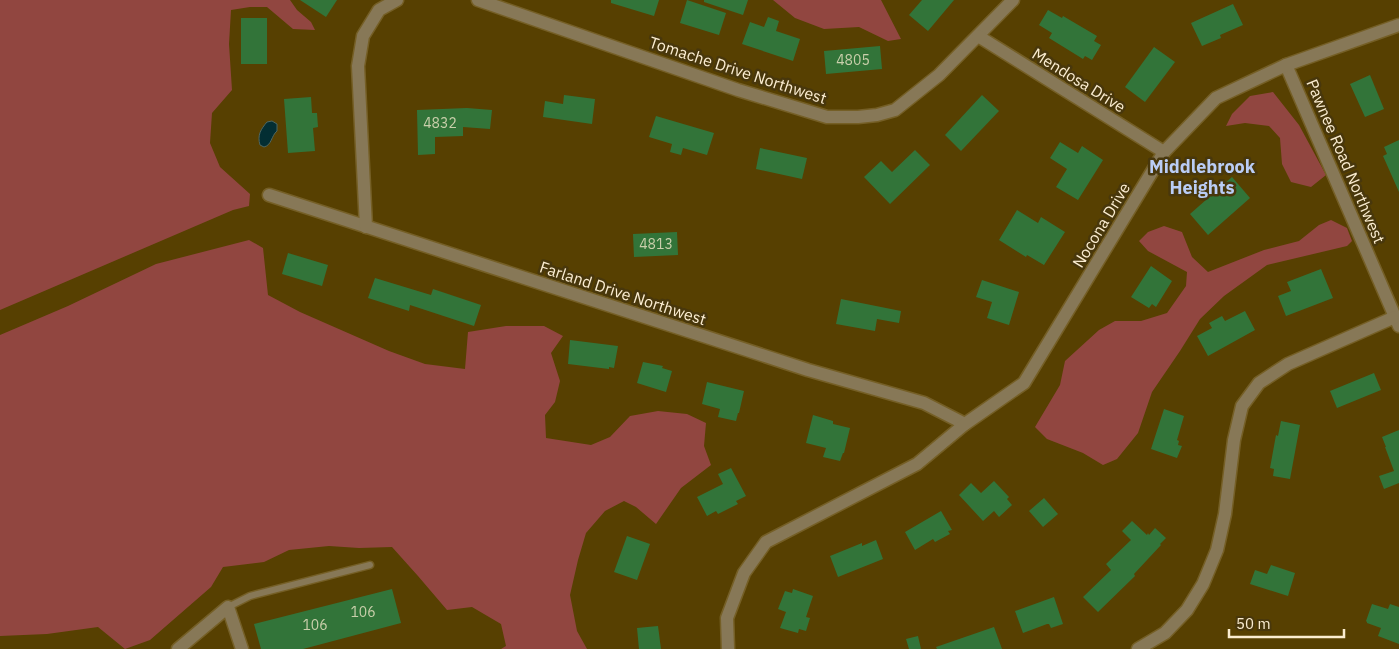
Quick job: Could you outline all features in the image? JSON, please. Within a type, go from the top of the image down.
[{"type":"street","points":[[366,227],[358,66],[363,36],[379,10],[397,0]]},
{"type":"street","name":"Tomache Drive Northwest","points":[[478,0],[738,90],[827,117],[858,117],[877,115],[895,110],[940,75],[1013,0]]},
{"type":"street","name":"Nocona Drive","points":[[728,649],[727,618],[744,573],[766,542],[917,464],[965,424],[1024,383],[1164,152],[1216,98],[1286,65],[1399,25]]},
{"type":"street","name":"Mendosa Drive","points":[[978,36],[1164,152]]},
{"type":"street","name":"Pawnee Road Northwest","points":[[1286,65],[1397,322]]},
{"type":"street","name":"Farland Drive Northwest","points":[[270,195],[808,370],[924,403],[965,424]]},
{"type":"street","points":[[1138,649],[1165,632],[1187,610],[1203,584],[1217,550],[1225,514],[1234,440],[1242,406],[1259,383],[1288,364],[1397,322]]},
{"type":"street","points":[[178,649],[228,607],[242,649]]},
{"type":"lane","points":[[228,607],[250,596],[370,566]]},
{"type":"shaded area","points":[[0,0],[290,0],[297,10],[311,22],[315,30],[293,29],[267,7],[231,10],[229,44],[232,90],[212,113],[210,143],[220,167],[250,194],[249,206],[233,210],[0,310]]},
{"type":"shaded area","points":[[773,0],[881,0],[901,39],[888,41],[859,27],[824,29],[795,18]]},
{"type":"shaded area","points":[[1273,92],[1299,125],[1326,175],[1311,187],[1291,182],[1282,164],[1280,138],[1269,126],[1245,123],[1226,126],[1232,114],[1250,96]]},
{"type":"shaded area","points":[[1331,220],[1347,228],[1352,241],[1347,246],[1267,265],[1224,296],[1200,319],[1152,392],[1138,433],[1117,459],[1103,465],[1083,453],[1047,439],[1035,427],[1060,385],[1065,361],[1099,330],[1115,321],[1141,321],[1167,313],[1186,286],[1187,272],[1148,251],[1139,241],[1148,232],[1164,226],[1182,232],[1192,257],[1208,272],[1264,250],[1299,241],[1319,225]]},
{"type":"shaded area","points":[[249,240],[263,248],[268,295],[300,312],[389,351],[425,364],[465,369],[468,332],[506,326],[544,326],[563,336],[551,353],[560,381],[555,402],[545,415],[546,438],[591,445],[610,437],[630,416],[658,411],[687,414],[706,423],[704,446],[711,465],[681,488],[656,524],[636,507],[624,501],[605,511],[586,533],[570,595],[577,631],[587,649],[501,649],[506,646],[501,624],[472,607],[447,610],[392,547],[359,548],[329,546],[289,550],[264,562],[223,567],[211,587],[150,640],[125,649],[98,627],[47,634],[0,636],[0,335],[68,306],[156,264]]},
{"type":"water","points":[[272,121],[277,124],[277,131],[269,144],[264,147],[260,145],[260,132],[267,122]]},
{"type":"building","points":[[300,0],[337,0],[326,17]]},
{"type":"building","points":[[611,0],[659,0],[654,16],[611,3]]},
{"type":"building","points":[[687,0],[726,13],[719,35],[680,23]]},
{"type":"building","points":[[704,0],[748,0],[743,15],[704,2]]},
{"type":"building","points":[[922,0],[954,0],[928,31],[909,15]]},
{"type":"building","points":[[1233,4],[1243,25],[1220,35],[1221,38],[1202,46],[1191,23]]},
{"type":"building","points":[[1048,10],[1062,18],[1063,16],[1097,36],[1094,41],[1101,45],[1092,60],[1085,56],[1083,59],[1049,38],[1052,33],[1039,25]]},
{"type":"building","points":[[768,17],[779,21],[776,31],[800,39],[793,61],[742,44],[750,22],[764,27]]},
{"type":"building","points":[[241,18],[267,18],[267,64],[241,64]]},
{"type":"building","points":[[880,46],[882,69],[826,74],[824,51]]},
{"type":"building","points":[[1154,47],[1175,62],[1145,102],[1125,87]]},
{"type":"building","points":[[1370,75],[1384,109],[1365,117],[1350,84]]},
{"type":"building","points":[[564,95],[595,99],[592,124],[543,117],[545,101],[563,104]]},
{"type":"building","points":[[982,95],[999,111],[961,151],[945,135]]},
{"type":"building","points":[[311,97],[312,113],[317,113],[318,127],[313,128],[315,151],[288,153],[284,99]]},
{"type":"building","points":[[467,108],[492,110],[490,129],[463,127],[463,136],[435,137],[435,154],[418,155],[417,110]]},
{"type":"building","points":[[656,116],[714,133],[707,155],[683,148],[681,155],[670,152],[672,144],[649,137]]},
{"type":"building","points":[[1399,140],[1399,192],[1383,156],[1387,154],[1384,147]]},
{"type":"building","points":[[1060,142],[1078,153],[1082,146],[1103,160],[1078,200],[1056,187],[1067,169],[1050,158]]},
{"type":"building","points":[[760,148],[807,158],[802,179],[756,169]]},
{"type":"building","points":[[915,150],[930,165],[890,204],[864,177],[881,161],[892,172]]},
{"type":"building","points":[[1232,177],[1250,198],[1208,235],[1190,214]]},
{"type":"building","points":[[1017,210],[1038,223],[1041,217],[1065,232],[1044,265],[1027,255],[1026,257],[999,240]]},
{"type":"building","points":[[677,232],[678,255],[634,257],[633,234]]},
{"type":"building","points":[[288,253],[328,265],[322,286],[282,274]]},
{"type":"building","points":[[1151,266],[1172,281],[1156,307],[1152,304],[1149,308],[1131,297]]},
{"type":"building","points":[[1321,269],[1333,298],[1286,316],[1278,296],[1291,291],[1287,282]]},
{"type":"building","points":[[375,278],[431,295],[433,289],[481,305],[474,326],[410,305],[409,311],[368,298]]},
{"type":"building","points":[[982,280],[1019,292],[1009,325],[987,318],[992,302],[976,297]]},
{"type":"building","points":[[841,299],[901,311],[899,323],[877,319],[875,331],[836,324]]},
{"type":"building","points":[[1245,311],[1255,330],[1208,356],[1197,336],[1212,328],[1209,323],[1222,316],[1225,321]]},
{"type":"building","points":[[570,340],[618,346],[614,368],[568,364]]},
{"type":"building","points":[[643,362],[663,366],[662,368],[672,371],[666,392],[637,383]]},
{"type":"building","points":[[1374,373],[1381,390],[1337,408],[1330,391]]},
{"type":"building","points":[[707,382],[744,391],[736,421],[718,417],[720,409],[702,404]]},
{"type":"building","points":[[1164,409],[1184,416],[1177,440],[1179,441],[1178,445],[1182,446],[1177,458],[1151,449]]},
{"type":"building","points":[[813,415],[833,421],[833,424],[850,428],[844,453],[840,461],[823,457],[826,448],[806,443]]},
{"type":"building","points":[[1281,421],[1300,425],[1290,479],[1273,476],[1274,469],[1270,468],[1276,435],[1278,436]]},
{"type":"building","points":[[1399,430],[1399,483],[1384,489],[1379,476],[1394,471],[1382,437]]},
{"type":"building","points":[[731,468],[746,496],[736,501],[738,504],[718,514],[716,511],[707,516],[697,497],[723,484],[718,474]]},
{"type":"building","points":[[994,481],[1009,497],[1007,499],[1012,505],[999,517],[994,511],[983,521],[959,495],[971,483],[981,493]]},
{"type":"building","points":[[1044,498],[1058,514],[1043,527],[1029,511]]},
{"type":"building","points":[[941,511],[952,530],[948,531],[950,534],[935,542],[933,539],[915,550],[905,532]]},
{"type":"building","points":[[1132,521],[1147,535],[1155,528],[1166,538],[1134,574],[1135,576],[1098,612],[1083,597],[1111,570],[1106,564],[1131,540],[1122,531]]},
{"type":"building","points":[[627,536],[650,544],[637,580],[614,572]]},
{"type":"building","points":[[876,540],[883,559],[838,577],[830,556],[862,543],[862,546]]},
{"type":"building","points":[[1271,565],[1295,573],[1288,596],[1250,584],[1255,570],[1267,574]]},
{"type":"building","points":[[392,589],[401,623],[303,649],[261,649],[254,624]]},
{"type":"building","points":[[793,589],[813,596],[806,617],[810,618],[806,631],[799,629],[798,633],[780,628],[786,612],[778,609],[785,591],[792,593]]},
{"type":"building","points":[[1054,597],[1063,624],[1051,628],[1047,624],[1023,633],[1015,611]]},
{"type":"building","points":[[1372,604],[1388,609],[1390,604],[1399,607],[1399,644],[1378,636],[1381,628],[1367,623]]},
{"type":"building","points":[[658,626],[661,649],[639,649],[637,628]]},
{"type":"building","points":[[994,627],[1002,649],[937,649],[936,647]]},
{"type":"building","points":[[918,636],[921,649],[909,649],[906,639]]},
{"type":"district","name":"Middlebrook Heights","points":[[1202,176]]}]
